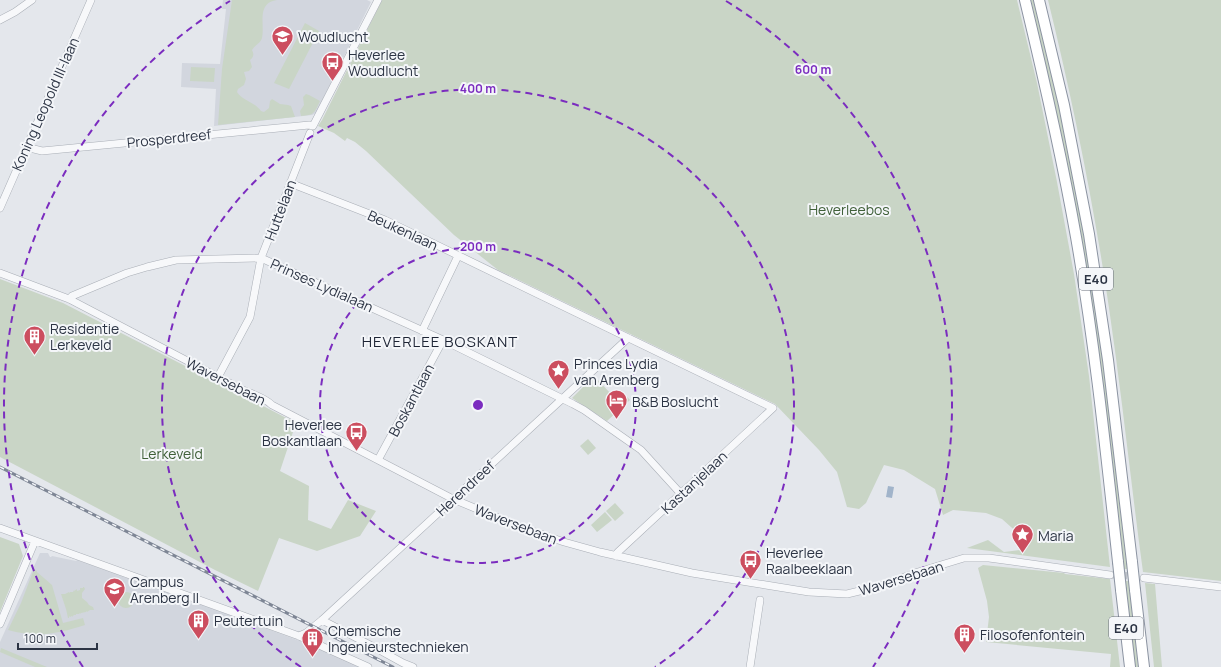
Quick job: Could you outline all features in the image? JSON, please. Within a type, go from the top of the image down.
[{"type":"highway","name":"E40","points":[[1026,0],[1051,109],[1076,238],[1095,363],[1130,667]]},
{"type":"highway","name":"E40","points":[[1039,0],[1064,105],[1089,234],[1108,360],[1144,667]]},
{"type":"street","points":[[0,20],[32,0]]},
{"type":"street","name":"Koning Leopold III-laan","points":[[0,208],[90,0]]},
{"type":"street","name":"Huttelaan","points":[[218,377],[250,317],[261,258],[311,130],[378,0]]},
{"type":"street","name":"Prosperdreef","points":[[26,147],[42,151],[309,125],[311,130]]},
{"type":"street","name":"Beukenlaan","points":[[290,182],[372,215],[773,408]]},
{"type":"street","points":[[422,331],[458,256]]},
{"type":"street","name":"Prinses Lydialaan","points":[[70,299],[72,296],[127,273],[176,260],[261,258],[443,340],[563,398],[584,410],[641,450],[681,494]]},
{"type":"street","name":"Waversebaan","points":[[0,273],[70,299],[453,499],[518,526],[564,542],[616,556],[711,577],[809,592],[847,594],[880,586],[918,572],[964,558],[989,558],[1076,570],[1092,569],[1109,574]]},
{"type":"street","name":"Herendreef","points":[[299,636],[306,633],[322,620],[624,342],[627,337]]},
{"type":"street","name":"Boskantlaan","points":[[378,460],[443,340]]},
{"type":"street","name":"Kastanjelaan","points":[[616,556],[618,552],[773,408]]},
{"type":"street","points":[[0,528],[299,636],[368,667]]},
{"type":"street","points":[[0,624],[35,541]]},
{"type":"street","points":[[1144,578],[1221,587]]},
{"type":"street","points":[[750,667],[760,600]]},
{"type":"street","points":[[322,620],[413,667]]},
{"type":"shaded area","name":"Woudlucht","points":[[223,0],[367,0],[371,2],[316,113],[312,115],[214,126],[216,89],[181,87],[182,63],[220,64],[226,9],[222,9]]},
{"type":"shaded area","name":"Campus Arenberg II","points":[[40,553],[48,553],[50,557],[52,556],[77,560],[300,641],[308,639],[368,667],[0,667],[0,642]]},
{"type":"green space","points":[[232,0],[277,0],[266,5],[263,15],[262,38],[252,50],[253,55],[250,60],[252,67],[249,71],[244,72],[246,79],[244,85],[238,89],[237,92],[242,98],[264,112],[269,108],[270,101],[272,99],[280,104],[291,106],[295,117],[218,125],[222,69]]},
{"type":"green space","name":"Heverleebos","points":[[382,0],[1017,0],[1037,83],[1074,274],[1089,376],[1110,567],[967,548],[988,540],[1004,552],[1020,550],[1020,535],[1002,519],[986,513],[953,510],[943,515],[935,489],[904,470],[884,465],[866,503],[859,509],[847,507],[837,472],[819,450],[775,404],[498,270],[454,235],[355,142],[347,138],[345,141],[334,133],[318,126]]},
{"type":"green space","points":[[1031,0],[1035,0],[1068,147],[1079,206],[1103,361],[1128,569],[1124,569],[1111,449],[1081,236],[1055,107]]},
{"type":"green space","points":[[1048,0],[1221,0],[1221,581],[1143,572],[1118,374],[1097,231],[1066,77]]},
{"type":"green space","points":[[305,23],[319,31],[289,89],[274,83]]},
{"type":"green space","points":[[191,67],[215,68],[214,82],[190,81]]},
{"type":"green space","points":[[306,94],[320,101],[313,113],[301,116],[300,111],[304,105],[303,97]]},
{"type":"green space","name":"Lerkeveld","points":[[0,279],[63,303],[296,423],[280,471],[309,486],[308,520],[331,529],[348,500],[376,511],[360,536],[317,551],[279,538],[258,591],[0,457]]},
{"type":"green space","points":[[594,376],[613,396],[621,390],[630,400],[607,421],[572,398]]},
{"type":"green space","points":[[588,439],[596,448],[588,455],[580,446]]},
{"type":"green space","points":[[615,503],[624,513],[615,521],[606,511]]},
{"type":"green space","points":[[605,512],[612,520],[597,532],[591,525]]},
{"type":"green space","points":[[0,537],[19,544],[23,556],[0,612]]},
{"type":"green space","points":[[983,565],[1110,579],[1120,667],[1110,667],[1111,654],[986,642],[989,617],[987,601],[978,568]]},
{"type":"green space","points":[[34,569],[52,585],[63,623],[83,618],[85,625],[65,631],[47,634],[28,634],[8,630],[21,603]]},
{"type":"green space","points":[[1125,581],[1129,581],[1138,667],[1135,667]]},
{"type":"green space","points":[[1145,583],[1155,584],[1162,667],[1154,667]]},
{"type":"green space","points":[[83,587],[85,589],[82,593],[82,598],[93,607],[94,610],[79,613],[72,617],[69,616],[68,618],[61,594],[70,593],[77,589],[77,591]]},
{"type":"green space","points":[[126,592],[132,594],[134,600],[132,606],[126,608],[120,606],[118,600],[120,594]]},
{"type":"green space","points":[[1,648],[47,667],[35,667],[0,652]]},
{"type":"water","points":[[888,486],[894,487],[892,498],[886,497]]},
{"type":"tunnel","points":[[1110,575],[1144,578]]},
{"type":"railway","points":[[0,467],[393,667]]},
{"type":"place","name":"Woudlucht","points":[[282,56]]},
{"type":"place","name":"Heverlee Woudlucht","points":[[333,82]]},
{"type":"place","name":"Residentie Lerkeveld","points":[[34,356]]},
{"type":"place","name":"Princes Lydia van Arenberg","points":[[559,390]]},
{"type":"place","name":"B&B Boslucht","points":[[617,420]]},
{"type":"place","name":"Heverlee Boskantlaan","points":[[357,452]]},
{"type":"place","name":"Maria","points":[[1022,554]]},
{"type":"place","name":"Heverlee Raalbeeklaan","points":[[750,580]]},
{"type":"place","name":"Campus Arenberg II","points":[[114,608]]},
{"type":"place","name":"Peutertuin","points":[[198,640]]},
{"type":"place","name":"Filosofenfontein","points":[[964,654]]},
{"type":"place","name":"Chemische Ingenieurstechnieken","points":[[313,658]]},
{"type":"district","name":"HEVERLEE BOSKANT","points":[[440,341]]}]
